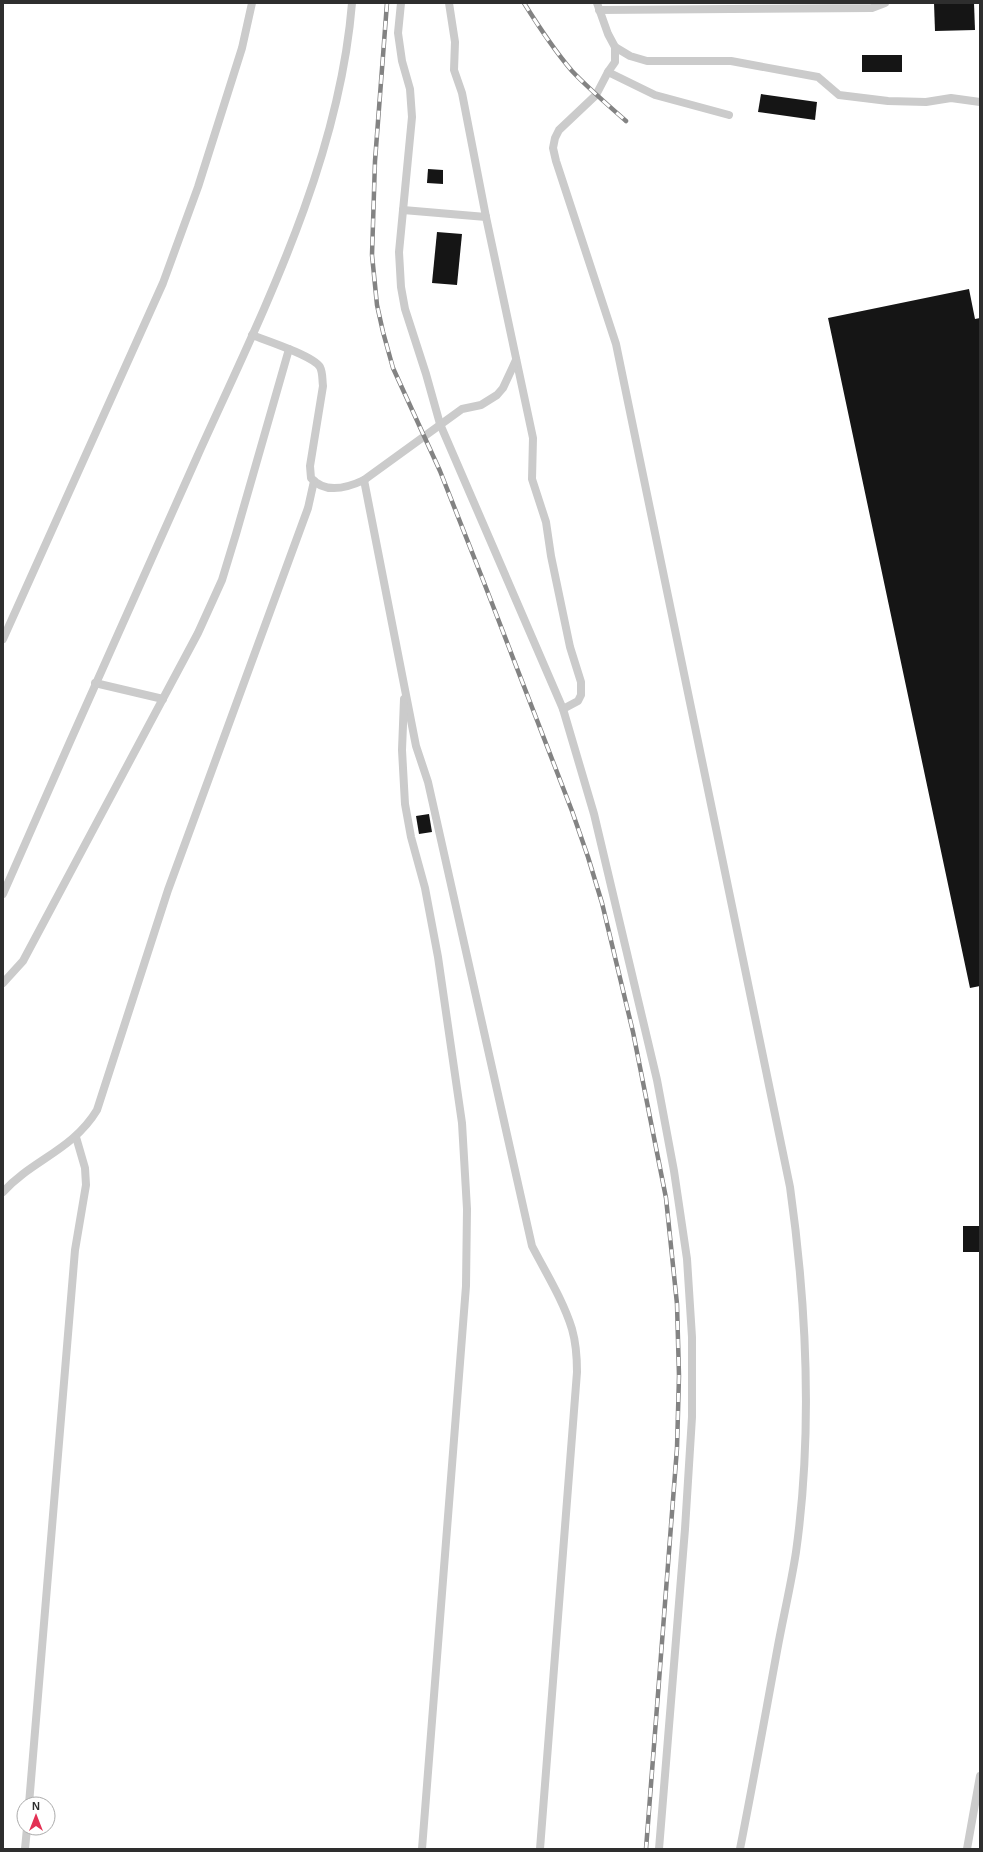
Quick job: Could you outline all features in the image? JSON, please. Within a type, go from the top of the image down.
[{"type":"lane","points":[[3,639],[163,283],[198,187],[242,48],[252,3]]},
{"type":"lane","points":[[3,894],[95,682],[252,335],[296,232],[311,192],[327,136],[345,56],[352,3]]},
{"type":"lane","points":[[400,3],[398,33],[402,61],[410,89],[412,117],[398,252],[400,286],[405,309],[440,424],[563,709],[594,814],[657,1080],[674,1171],[687,1259],[692,1336],[692,1417],[685,1529],[659,1849]]},
{"type":"lane","points":[[449,3],[455,42],[454,70],[462,93],[486,217],[533,438],[532,479],[546,522],[551,556],[570,647],[580,682],[581,695],[578,701],[563,709]]},
{"type":"lane","points":[[740,1849],[796,1552],[804,1472],[806,1376],[804,1307],[798,1245],[790,1187],[616,344],[556,161],[554,148],[555,138],[559,130],[596,95],[615,62],[615,47],[598,7],[872,8],[885,3]]},
{"type":"lane","points":[[615,47],[630,56],[647,61],[731,61],[818,78],[839,95],[888,102],[926,102],[951,98],[980,102]]},
{"type":"lane","points":[[608,72],[655,95],[729,115]]},
{"type":"lane","points":[[403,210],[486,217]]},
{"type":"lane","points":[[252,335],[313,360],[319,366],[322,374],[322,386],[310,466],[311,478],[324,486],[340,488],[349,487],[364,480],[462,409],[481,405],[497,395],[503,388],[516,360]]},
{"type":"lane","points":[[3,983],[23,961],[198,633],[222,580],[288,350]]},
{"type":"lane","points":[[364,480],[416,746],[428,782],[532,1246],[566,1313],[572,1330],[576,1349],[577,1372],[540,1849]]},
{"type":"lane","points":[[3,1192],[15,1181],[76,1137],[88,1125],[97,1110],[168,890],[308,508],[314,481]]},
{"type":"lane","points":[[95,682],[163,699]]},
{"type":"lane","points":[[404,685],[402,750],[405,804],[411,837],[425,888],[450,1036],[462,1123],[467,1209],[466,1286],[422,1849]]},
{"type":"lane","points":[[29,1796],[75,1250],[86,1185],[85,1168],[76,1137]]},
{"type":"lane","points":[[967,1849],[980,1776]]},
{"type":"lane","points":[[25,1849],[26,1836]]},
{"type":"building","points":[[934,3],[974,3],[975,30],[935,31]]},
{"type":"building","points":[[862,55],[902,55],[902,72],[862,72]]},
{"type":"building","points":[[761,94],[817,102],[815,120],[758,112]]},
{"type":"building","points":[[428,169],[443,170],[443,184],[427,183]]},
{"type":"building","points":[[437,232],[462,234],[457,285],[432,283]]},
{"type":"building","points":[[969,289],[975,319],[980,318],[980,986],[970,988],[828,318]]},
{"type":"building","points":[[429,814],[432,832],[419,834],[416,816]]},
{"type":"building","points":[[963,1226],[980,1226],[980,1252],[963,1252]]},
{"type":"railway","points":[[387,3],[375,161],[372,255],[377,305],[383,332],[393,368],[440,471],[572,811],[588,857],[602,903],[633,1032],[666,1198],[677,1304],[679,1376],[677,1448],[646,1849]]},
{"type":"railway","points":[[524,3],[547,38],[572,71],[626,121]]}]
